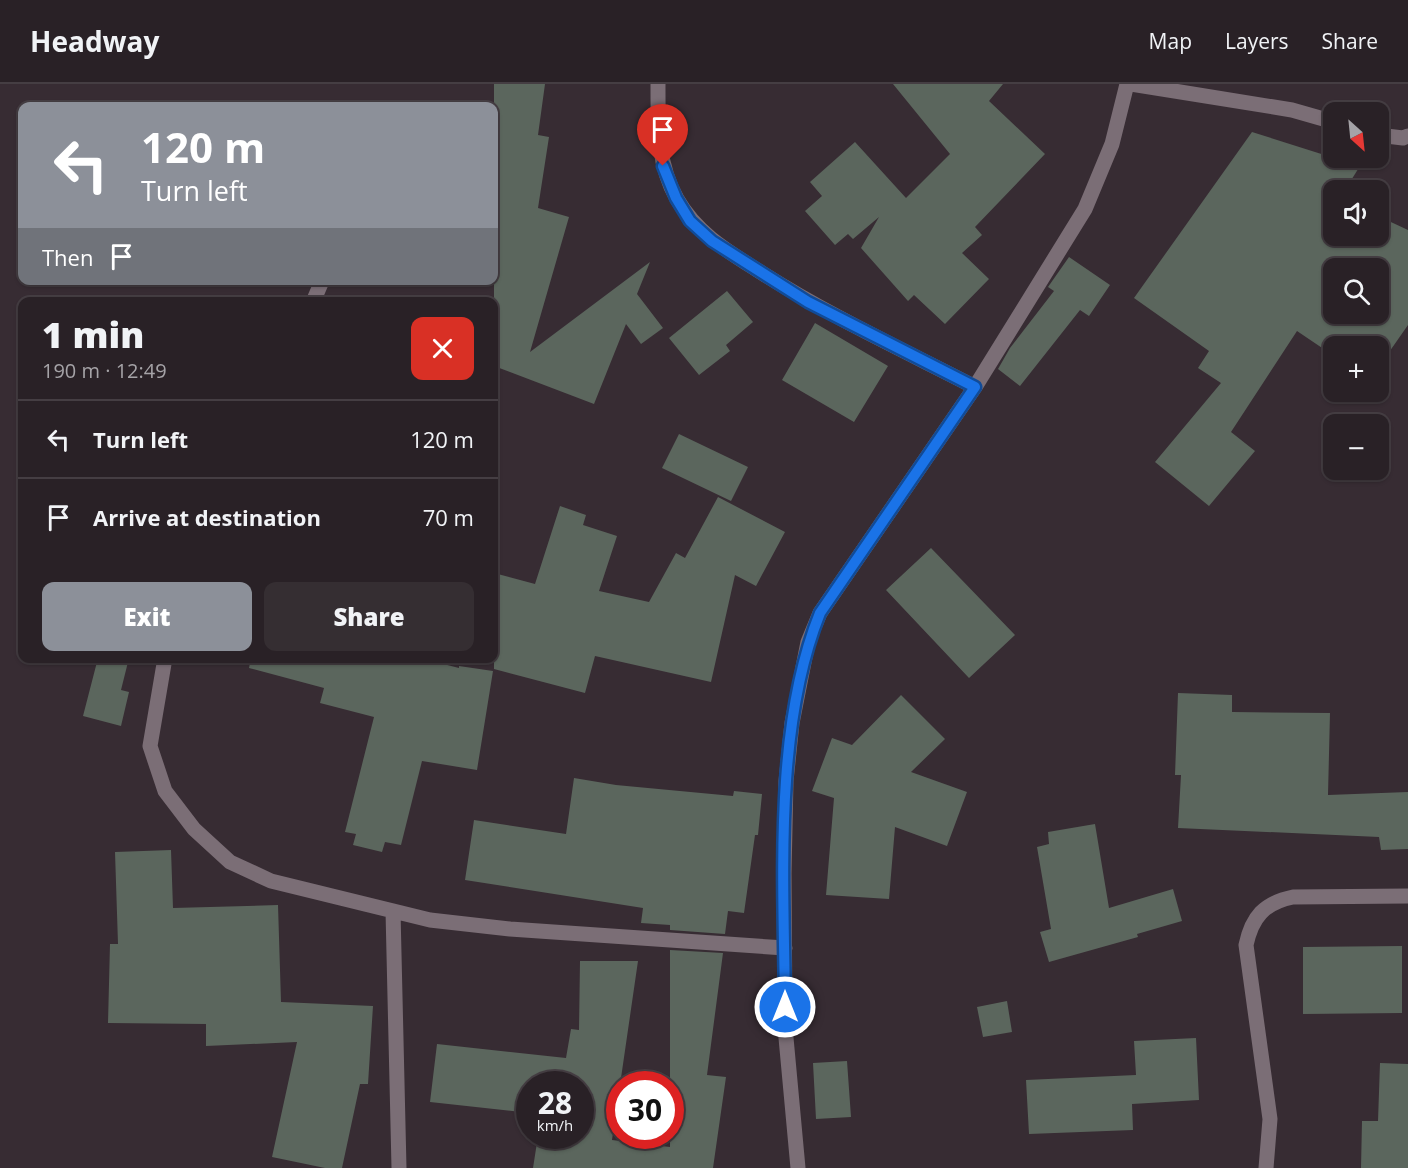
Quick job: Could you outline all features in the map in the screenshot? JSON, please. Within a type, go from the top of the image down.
[{"type":"street","points":[[658,84],[658,132],[663,166],[676,198],[690,221],[712,241],[808,302],[975,387]]},
{"type":"street","points":[[798,1168],[785,1027],[786,780],[792,723],[808,642],[820,613],[975,387],[1085,210],[1112,144],[1129,84],[1292,110],[1323,119]]},
{"type":"street","points":[[1389,136],[1403,138],[1408,136]]},
{"type":"street","points":[[164,663],[150,746],[165,790],[194,829],[230,862],[270,881],[430,920],[510,929],[785,948]]},
{"type":"street","points":[[1266,1168],[1270,1119],[1246,945],[1254,920],[1268,906],[1293,897],[1408,896]]},
{"type":"street","points":[[393,911],[399,1168]]},
{"type":"building","points":[[494,84],[545,84],[538,135],[549,137],[538,208],[569,217],[530,352],[650,262],[637,294],[663,328],[641,344],[626,324],[594,404],[498,368],[498,297],[494,297],[494,285],[498,285],[498,102],[494,102]]},
{"type":"building","points":[[893,84],[1003,84],[989,101],[1045,154],[975,227],[982,235],[962,253],[989,279],[945,324],[914,295],[908,301],[861,248],[879,217],[853,239],[848,234],[835,245],[805,211],[822,196],[810,182],[855,142],[906,198],[950,154]]},
{"type":"building","points":[[1252,132],[1323,155],[1323,168],[1359,168],[1351,180],[1323,180],[1323,246],[1389,246],[1389,221],[1408,230],[1408,325],[1389,352],[1389,336],[1323,336],[1323,349],[1297,331],[1231,432],[1255,451],[1209,506],[1155,462],[1221,383],[1198,368],[1209,351],[1134,298]]},
{"type":"building","points":[[1069,257],[1110,285],[1089,316],[1080,310],[1020,386],[998,369],[1010,348],[1054,291],[1048,287]]},
{"type":"building","points":[[727,291],[753,322],[726,345],[730,351],[699,375],[669,338]]},
{"type":"building","points":[[815,323],[888,366],[854,422],[782,380]]},
{"type":"building","points":[[679,434],[748,467],[731,501],[662,468]]},
{"type":"building","points":[[718,497],[785,532],[756,586],[735,575],[711,682],[595,656],[585,693],[494,669],[494,663],[498,663],[498,574],[535,584],[560,506],[586,515],[583,525],[617,536],[599,591],[649,602],[676,553],[685,558]]},
{"type":"building","points":[[931,548],[1015,635],[969,678],[886,590]]},
{"type":"building","points":[[97,663],[128,663],[121,690],[129,692],[121,726],[83,716]]},
{"type":"building","points":[[250,663],[440,663],[459,668],[459,666],[493,671],[477,770],[422,761],[401,845],[385,842],[382,852],[353,845],[356,834],[345,832],[374,717],[320,703],[324,688],[249,668]]},
{"type":"building","points":[[1178,693],[1232,695],[1232,712],[1330,713],[1328,795],[1408,792],[1408,849],[1381,850],[1379,837],[1178,828],[1181,775],[1175,775]]},
{"type":"building","points":[[901,695],[945,739],[911,772],[967,792],[947,846],[895,827],[889,899],[826,895],[834,798],[812,791],[832,738],[852,745]]},
{"type":"building","points":[[574,778],[616,785],[733,796],[734,791],[762,794],[758,835],[755,835],[744,913],[728,911],[725,934],[670,930],[670,925],[641,923],[643,908],[465,880],[474,820],[566,834]]},
{"type":"building","points":[[1095,824],[1109,908],[1173,889],[1182,921],[1137,934],[1138,937],[1049,962],[1040,932],[1051,929],[1037,847],[1049,844],[1048,832]]},
{"type":"building","points":[[171,850],[173,908],[278,905],[281,1002],[373,1006],[368,1084],[360,1084],[342,1168],[325,1168],[272,1157],[297,1042],[206,1046],[206,1024],[108,1023],[110,944],[118,944],[115,852]]},
{"type":"building","points":[[1402,946],[1402,1013],[1303,1014],[1303,947]]},
{"type":"building","points":[[670,950],[723,953],[707,1075],[726,1077],[713,1168],[533,1168],[536,1149],[594,1149],[594,1071],[516,1071],[516,1111],[430,1102],[437,1044],[566,1058],[571,1029],[579,1030],[580,961],[638,961],[622,1071],[606,1071],[606,1149],[684,1149],[684,1071],[670,1071]]},
{"type":"building","points":[[1007,1001],[1012,1032],[983,1037],[977,1007]]},
{"type":"building","points":[[1196,1038],[1199,1100],[1132,1104],[1133,1130],[1029,1134],[1026,1080],[1136,1075],[1134,1041]]},
{"type":"building","points":[[847,1061],[851,1117],[816,1119],[813,1063]]},
{"type":"building","points":[[1380,1063],[1408,1064],[1408,1168],[1361,1168],[1362,1121],[1378,1121]]},
{"type":"route","points":[[663,166],[676,198],[690,221],[712,241],[808,302],[975,387],[820,613],[808,642],[792,723],[786,780],[785,1007]]}]
